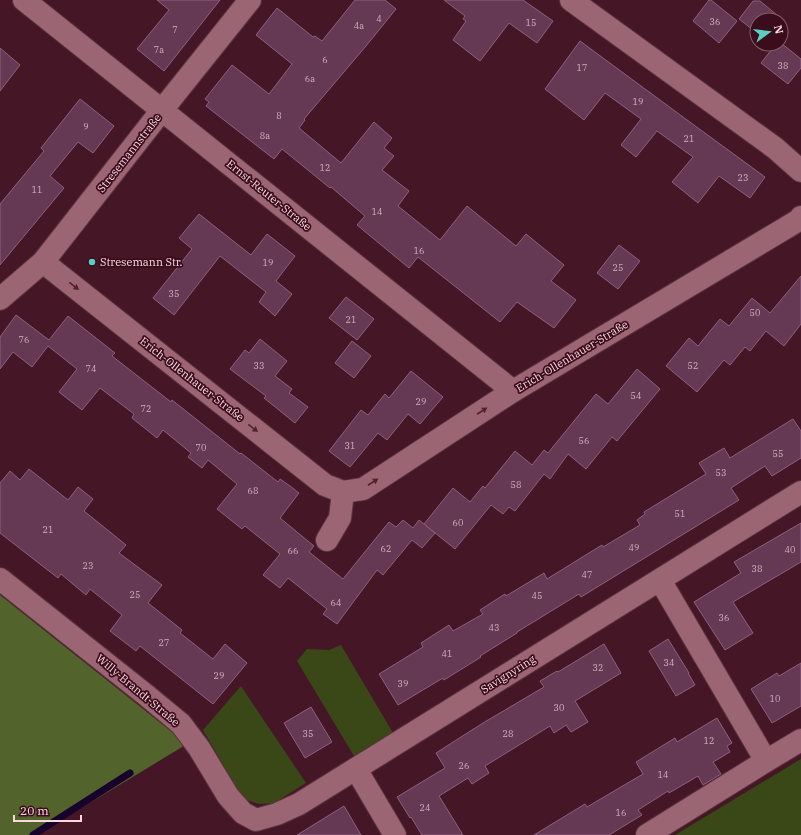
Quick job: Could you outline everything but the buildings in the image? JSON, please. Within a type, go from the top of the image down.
[{"type":"street","name":"Ernst-Reuter-Straße","points":[[24,0],[513,391]]},
{"type":"street","name":"Stresemannstraße","points":[[0,299],[43,262],[250,0]]},
{"type":"street","points":[[571,0],[775,148],[801,171]]},
{"type":"street","name":"Erich-Ollenhauer-Straße","points":[[43,262],[325,484],[343,492],[363,489],[513,391],[799,220],[801,217]]},
{"type":"street","points":[[327,540],[340,518],[343,492]]},
{"type":"street","name":"Savignyring","points":[[256,820],[277,814],[299,804],[801,492]]},
{"type":"street","name":"Willy-Brandt-Straße","points":[[0,579],[181,724],[199,748],[228,796],[243,813],[256,820]]},
{"type":"street","points":[[660,580],[766,761]]},
{"type":"street","points":[[647,835],[801,740]]},
{"type":"street","points":[[356,768],[395,835]]},
{"type":"green space","points":[[0,595],[187,744],[37,835],[0,835]]},
{"type":"green space","points":[[341,645],[393,733],[354,756],[297,661],[307,649],[329,650]]},
{"type":"green space","points":[[241,686],[306,783],[274,803],[259,804],[247,800],[240,794],[203,730]]},
{"type":"green space","points":[[801,759],[801,835],[675,835]]},
{"type":"waterway","points":[[33,835],[130,773]]},
{"type":"place","name":"Stresemann Str.","points":[[92,262]]}]
